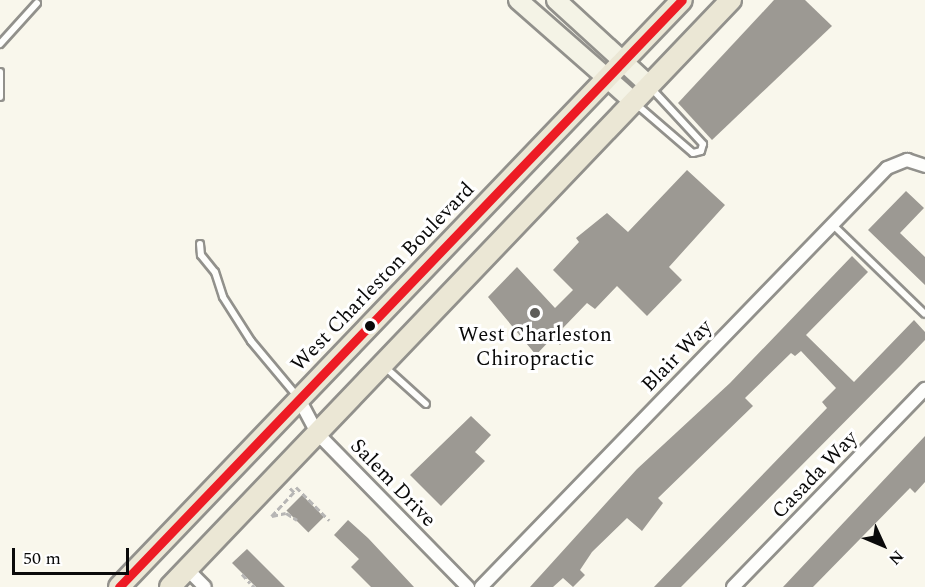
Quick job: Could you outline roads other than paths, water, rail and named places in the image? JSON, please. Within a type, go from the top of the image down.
[{"type":"main road","name":"West Charleston Boulevard","points":[[119,587],[682,0]]},
{"type":"main road","points":[[170,587],[731,0]]},
{"type":"street","points":[[518,0],[634,102]]},
{"type":"street","points":[[556,0],[650,86]]},
{"type":"street","name":"Blair Way","points":[[481,587],[887,168],[907,160],[925,166]]},
{"type":"street","name":"Casada Way","points":[[733,587],[925,389]]},
{"type":"street","name":"Salem Drive","points":[[299,399],[317,433],[468,587]]},
{"type":"street","points":[[187,569],[205,587]]},
{"type":"lane","points":[[0,44],[38,3]]},
{"type":"lane","points":[[0,72],[0,97]]},
{"type":"lane","points":[[634,102],[693,153],[701,151],[703,144],[650,86]]},
{"type":"lane","points":[[832,224],[925,314]]},
{"type":"lane","points":[[200,244],[201,255],[216,272],[223,297],[251,341],[299,399]]},
{"type":"lane","points":[[383,365],[426,404]]},
{"type":"place","name":"West Charleston Chiropractic","points":[[535,313]]}]
